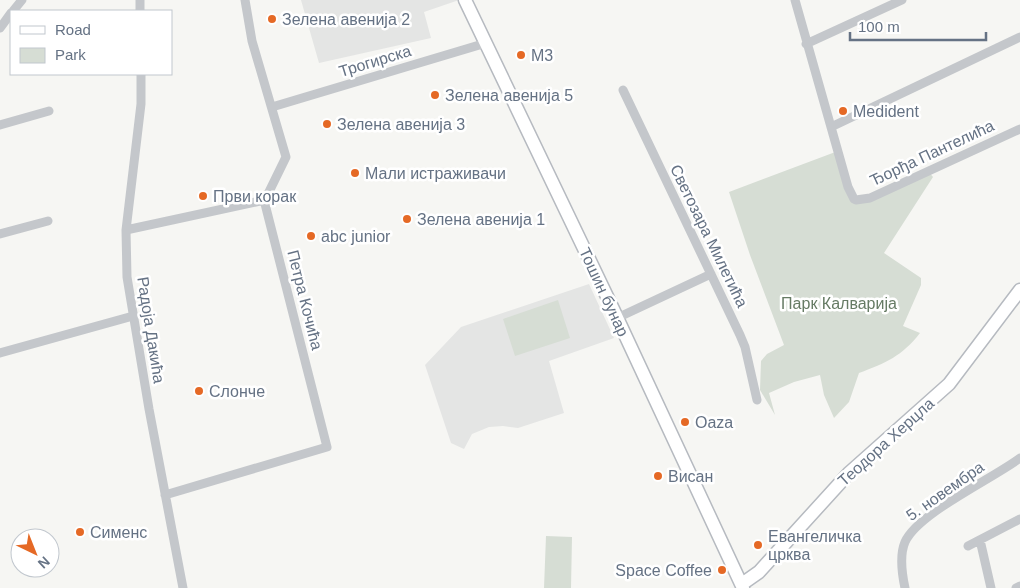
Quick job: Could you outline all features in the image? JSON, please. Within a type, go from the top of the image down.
[{"type":"main road","name":"Тошин бунар","points":[[466,0],[742,586]]},
{"type":"main road","name":"Теодора Херцла","points":[[742,586],[759,572],[849,473],[949,384],[1020,290]]},
{"type":"street","points":[[14,10],[22,0]]},
{"type":"street","points":[[126,230],[265,200],[286,157],[252,41],[246,0]]},
{"type":"street","points":[[795,0],[831,127],[1020,37]]},
{"type":"street","points":[[806,44],[902,0]]},
{"type":"street","points":[[0,28],[10,15]]},
{"type":"street","name":"Трогирска","points":[[272,107],[486,43]]},
{"type":"street","name":"Радоја Дакића","points":[[141,75],[140,112],[126,230],[127,277],[132,316],[183,588]]},
{"type":"street","name":"Светозара Милетића","points":[[623,90],[745,347],[757,400]]},
{"type":"street","points":[[0,125],[49,111]]},
{"type":"street","name":"Ђорђа Пантелића","points":[[831,127],[848,187],[856,200],[870,198],[1020,129]]},
{"type":"street","name":"Петра Кочића","points":[[166,495],[327,447],[265,200]]},
{"type":"street","points":[[0,234],[48,222]]},
{"type":"street","points":[[617,318],[711,274]]},
{"type":"street","points":[[0,354],[132,316]]},
{"type":"street","name":"5. новембра","points":[[905,588],[902,555],[905,542],[912,531],[936,512],[1020,458]]},
{"type":"street","points":[[968,546],[1020,519]]},
{"type":"street","points":[[980,540],[991,588]]},
{"type":"street","points":[[1016,588],[1020,586]]},
{"type":"shaded area","points":[[301,0],[459,0],[424,12],[431,38],[319,63]]},
{"type":"shaded area","points":[[589,284],[614,338],[549,361],[564,413],[518,428],[489,427],[472,434],[464,449],[451,443],[425,365],[461,327]]},
{"type":"green space","name":"Парк Калварија","points":[[838,151],[856,200],[928,171],[933,177],[884,253],[921,278],[921,285],[903,326],[920,333],[907,348],[893,358],[859,373],[849,402],[834,418],[824,395],[820,375],[794,382],[769,393],[775,415],[760,390],[761,361],[767,354],[784,345],[750,255],[729,192]]},
{"type":"green space","points":[[558,300],[570,338],[515,356],[503,319]]},
{"type":"green space","points":[[546,536],[572,537],[571,588],[544,588]]},
{"type":"place","name":"Зелена авенија 2","points":[[272,19]]},
{"type":"place","name":"М3","points":[[521,55]]},
{"type":"place","name":"Зелена авенија 5","points":[[435,95]]},
{"type":"place","name":"Medident","points":[[843,111]]},
{"type":"place","name":"Зелена авенија 3","points":[[327,124]]},
{"type":"place","name":"Мали истраживачи","points":[[355,173]]},
{"type":"place","name":"Први корак","points":[[203,196]]},
{"type":"place","name":"Зелена авенија 1","points":[[407,219]]},
{"type":"place","name":"abc junior","points":[[311,236]]},
{"type":"place","name":"Слонче","points":[[199,391]]},
{"type":"place","name":"Oaza","points":[[685,422]]},
{"type":"place","name":"Висан","points":[[658,476]]},
{"type":"place","name":"Сименс","points":[[80,532]]},
{"type":"place","name":"Евангеличка црква","points":[[758,545]]},
{"type":"place","name":"Space Coffee","points":[[722,570]]}]
